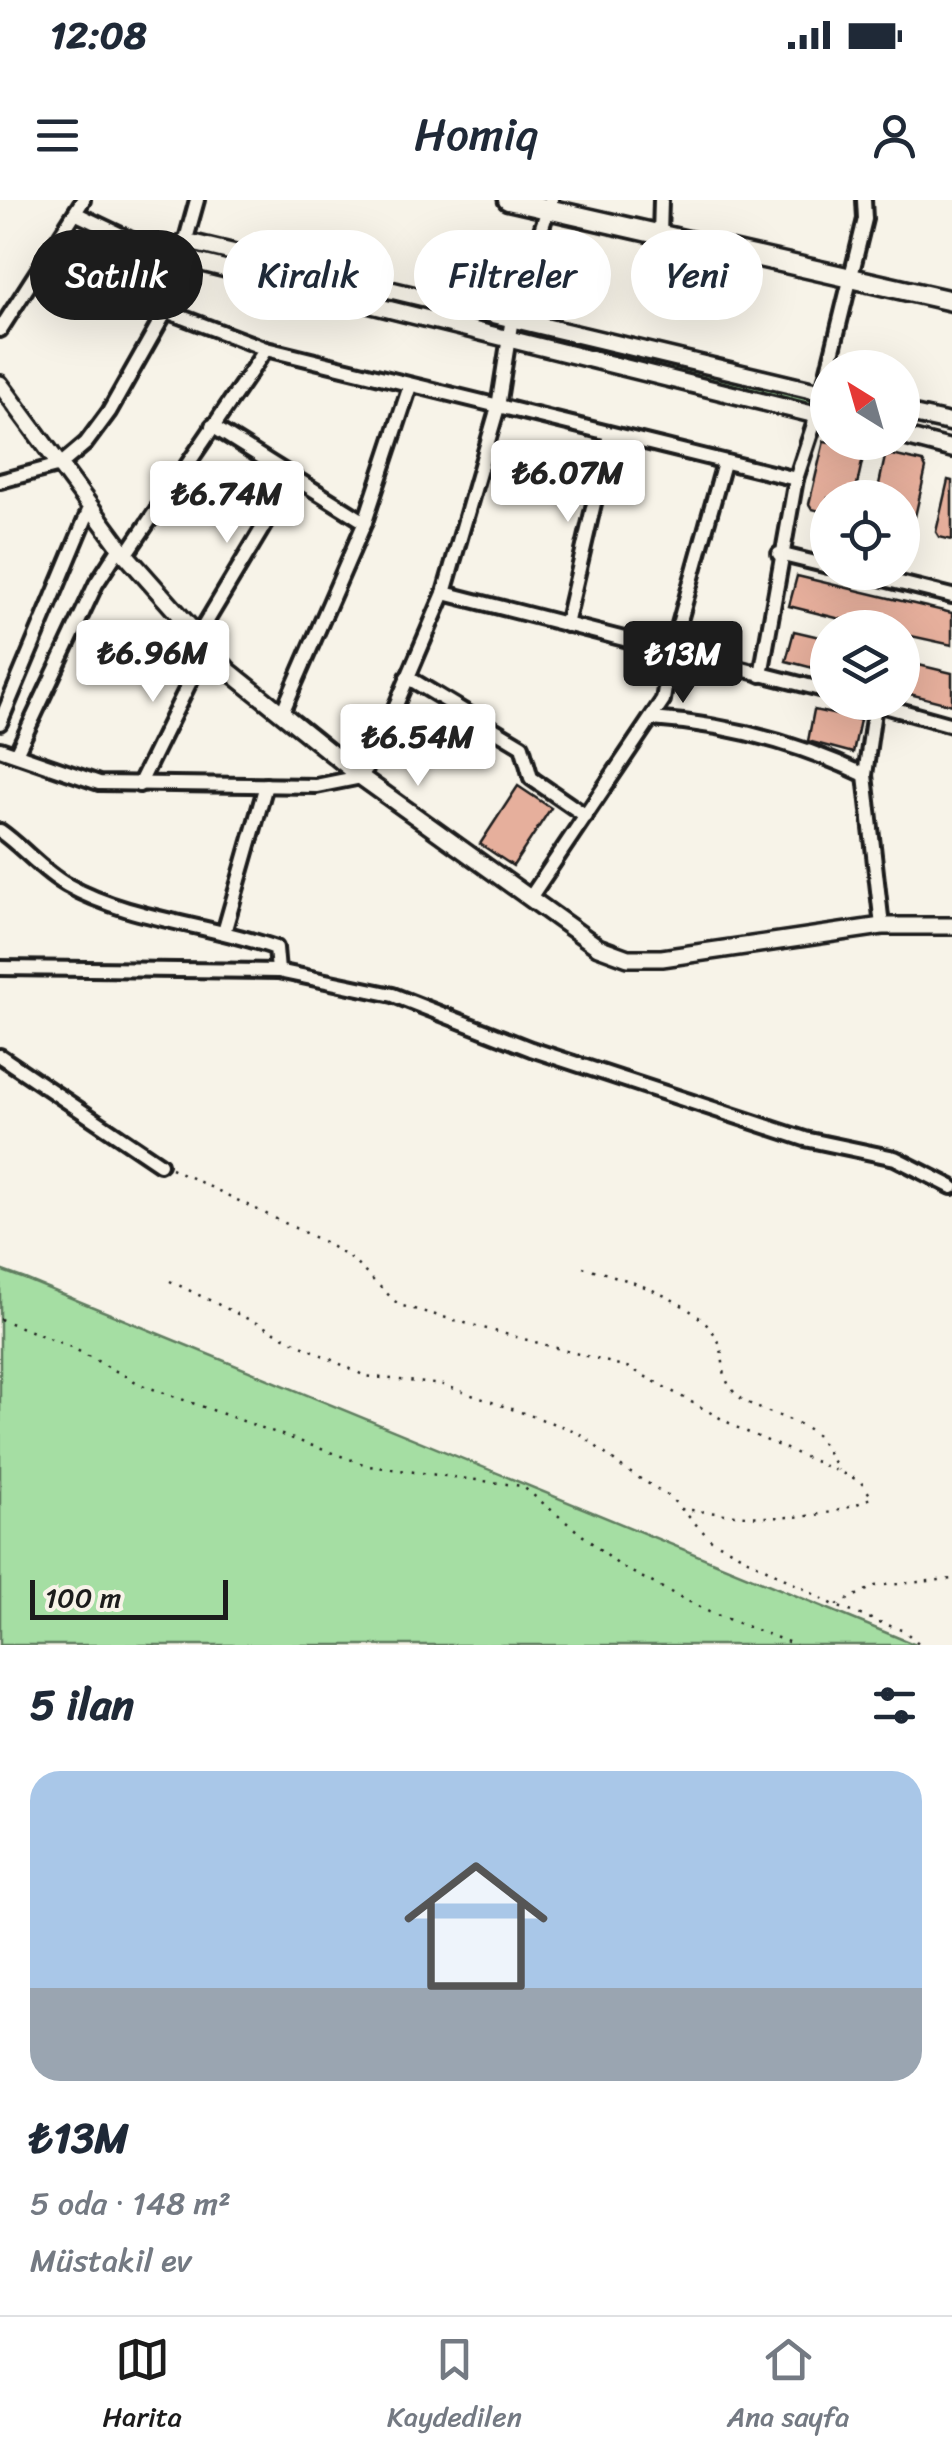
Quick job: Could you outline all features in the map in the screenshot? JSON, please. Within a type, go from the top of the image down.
[{"type":"main road","points":[[508,200],[544,204],[638,230]]},
{"type":"main road","points":[[763,259],[952,301]]},
{"type":"street","points":[[188,230],[197,200]]},
{"type":"street","points":[[660,230],[661,200]]},
{"type":"street","points":[[834,350],[865,219],[864,200]]},
{"type":"street","points":[[537,230],[544,204]]},
{"type":"street","points":[[0,330],[80,207],[123,230]]},
{"type":"street","points":[[203,244],[414,295]]},
{"type":"street","points":[[203,266],[810,413]]},
{"type":"street","points":[[0,482],[60,465],[86,444],[109,412],[161,320]]},
{"type":"street","points":[[190,320],[266,349],[796,479]]},
{"type":"street","points":[[0,748],[99,784],[316,786],[361,776],[376,752],[444,593],[498,406],[512,320]]},
{"type":"street","points":[[520,320],[810,391]]},
{"type":"street","points":[[16,754],[96,584],[266,349]]},
{"type":"street","points":[[0,384],[123,551],[202,641],[282,713],[361,776],[598,946],[628,958],[678,956],[882,926],[952,926]]},
{"type":"street","points":[[282,713],[365,522],[410,386]]},
{"type":"street","points":[[920,416],[952,424]]},
{"type":"street","points":[[212,426],[365,522]]},
{"type":"street","points":[[566,626],[610,434]]},
{"type":"street","points":[[920,441],[952,449]]},
{"type":"street","points":[[761,675],[780,554],[796,479],[810,445]]},
{"type":"street","points":[[530,898],[662,700],[671,653],[724,462]]},
{"type":"street","points":[[139,784],[202,641],[293,477]]},
{"type":"street","points":[[0,723],[90,508]]},
{"type":"street","points":[[780,554],[810,562]]},
{"type":"street","points":[[920,588],[952,596]]},
{"type":"street","points":[[444,593],[810,687]]},
{"type":"street","points":[[408,678],[522,746],[531,778],[586,816]]},
{"type":"street","points":[[920,716],[952,725]]},
{"type":"street","points":[[652,719],[712,724],[834,760],[865,775]]},
{"type":"street","points":[[870,720],[865,775],[882,926]]},
{"type":"street","points":[[225,930],[266,785]]},
{"type":"street","points":[[0,830],[64,884],[96,899],[225,930],[276,948],[278,970]]},
{"type":"street","points":[[0,968],[278,970],[393,995],[532,1049],[768,1127],[896,1158],[952,1187]]},
{"type":"street","points":[[0,1056],[160,1164]]},
{"type":"path","points":[[160,1164],[200,1178],[324,1242],[352,1260],[399,1305],[630,1368],[740,1429],[860,1481],[872,1497],[849,1510],[812,1516],[750,1517],[682,1509]]},
{"type":"path","points":[[583,1267],[634,1280],[704,1323],[719,1341],[722,1374],[735,1394],[816,1434],[839,1471]]},
{"type":"path","points":[[170,1281],[366,1376],[443,1385],[578,1432],[682,1509],[710,1539],[836,1606],[904,1631],[921,1645]]},
{"type":"path","points":[[0,1319],[71,1347],[142,1385],[370,1466],[522,1486],[620,1566],[709,1612],[796,1645]]},
{"type":"path","points":[[836,1606],[875,1586],[952,1578]]},
{"type":"green space","points":[[207,250],[223,254],[223,264],[206,260]]},
{"type":"green space","points":[[394,295],[414,300],[414,310],[394,305]]},
{"type":"green space","points":[[454,320],[497,320],[505,322],[504,332]]},
{"type":"green space","points":[[521,328],[810,398],[809,407],[520,336]]},
{"type":"green space","points":[[0,1270],[25,1279],[916,1645],[0,1645]]},
{"type":"building","points":[[819,460],[862,460],[858,480],[815,480]]},
{"type":"building","points":[[884,460],[914,460],[923,462],[926,468],[920,495],[920,480],[880,480]]},
{"type":"building","points":[[948,480],[952,481],[952,540],[939,537],[936,532]]},
{"type":"building","points":[[797,576],[810,579],[810,590],[856,590],[952,613],[952,645],[920,638],[920,610],[810,611],[789,606]]},
{"type":"building","points":[[794,631],[810,635],[810,667],[786,661]]},
{"type":"building","points":[[920,665],[952,673],[952,705],[920,697]]},
{"type":"building","points":[[812,720],[860,720],[853,753],[808,741]]},
{"type":"building","points":[[518,786],[551,808],[513,866],[480,844]]}]
